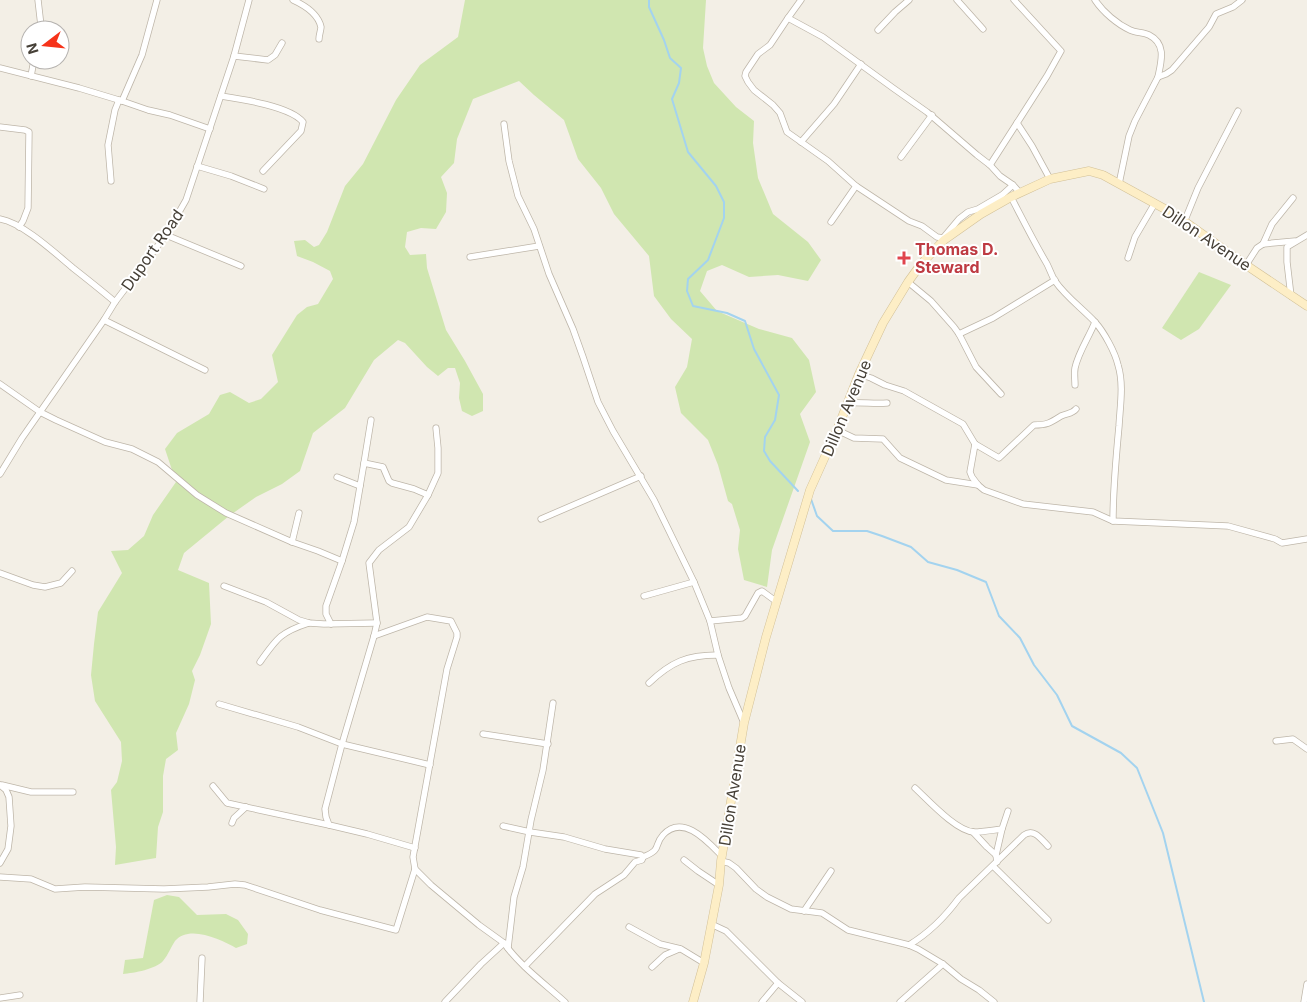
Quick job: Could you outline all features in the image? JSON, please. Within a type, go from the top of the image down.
[{"type":"street","points":[[38,0],[40,20]]},
{"type":"street","points":[[110,181],[108,145],[120,100],[142,56],[157,0]]},
{"type":"street","name":"Duport Road","points":[[0,474],[22,438],[115,302],[166,235],[186,200],[234,56],[249,0]]},
{"type":"street","points":[[293,0],[301,3],[317,18],[321,28],[319,39]]},
{"type":"street","points":[[801,0],[770,44],[758,54],[745,76],[754,90],[780,113],[787,132],[828,161],[856,186],[909,221],[922,226],[936,237],[943,238],[959,219],[968,212],[978,209],[1002,195],[1014,185]]},
{"type":"street","points":[[878,30],[909,0]]},
{"type":"street","points":[[957,0],[983,30]]},
{"type":"street","points":[[990,165],[1061,51],[1014,0]]},
{"type":"street","points":[[1095,0],[1106,14],[1131,31],[1148,34],[1155,39],[1162,55],[1158,77],[1129,136],[1119,184]]},
{"type":"street","points":[[1158,77],[1172,70],[1209,27],[1216,14],[1242,0]]},
{"type":"street","points":[[788,18],[823,37],[932,115],[990,165],[1000,176],[1014,185],[1020,193]]},
{"type":"street","points":[[234,56],[268,60],[275,55],[282,43]]},
{"type":"street","points":[[802,142],[834,104],[861,64]]},
{"type":"street","points":[[0,68],[120,100],[210,129]]},
{"type":"street","points":[[30,76],[32,70]]},
{"type":"street","points":[[221,96],[268,105],[300,118],[303,122],[301,131],[263,171]]},
{"type":"street","points":[[1185,220],[1198,188],[1238,111]]},
{"type":"street","points":[[901,157],[932,115]]},
{"type":"street","points":[[1017,123],[1050,179]]},
{"type":"street","points":[[504,124],[509,161],[518,196],[534,229],[538,246],[584,357],[598,402],[654,500],[694,582],[710,621],[718,655],[729,688],[744,723]]},
{"type":"street","points":[[0,127],[29,132],[28,208],[19,227]]},
{"type":"street","points":[[197,166],[231,176],[264,189]]},
{"type":"street","name":"Dillon Avenue","points":[[693,1002],[704,964],[719,886],[744,723],[766,637],[810,490],[837,430],[859,374],[883,323],[921,264],[944,240],[981,214],[1011,197],[1050,179],[1089,171],[1103,175],[1185,220],[1246,266],[1307,306]]},
{"type":"street","points":[[831,222],[856,186]]},
{"type":"street","points":[[1011,197],[1055,280],[1066,294],[1095,322],[1109,343],[1118,365],[1121,384],[1112,521]]},
{"type":"street","points":[[1263,244],[1272,224],[1293,198]]},
{"type":"street","points":[[1128,258],[1135,237],[1155,203]]},
{"type":"street","points":[[0,219],[19,227],[46,245],[115,302]]},
{"type":"street","points":[[166,235],[241,266]]},
{"type":"street","points":[[1291,296],[1287,247],[1307,235]]},
{"type":"street","points":[[1246,266],[1256,248],[1263,244],[1296,241]]},
{"type":"street","points":[[470,257],[538,246]]},
{"type":"street","points":[[959,334],[993,318],[1055,280]]},
{"type":"street","points":[[908,282],[931,301],[959,334],[976,367],[1001,394]]},
{"type":"street","points":[[104,320],[206,370]]},
{"type":"street","points":[[1075,385],[1075,370],[1080,354],[1095,322]]},
{"type":"street","points":[[859,374],[904,391],[963,424],[976,444],[999,458],[1034,425],[1050,423],[1060,417],[1073,413],[1076,409]]},
{"type":"street","points":[[0,384],[40,412],[105,442],[132,449],[158,462],[197,495],[226,513],[292,542],[342,561]]},
{"type":"street","points":[[847,403],[887,403]]},
{"type":"street","points":[[331,624],[326,614],[326,606],[354,522],[371,420]]},
{"type":"street","points":[[329,825],[326,809],[342,744],[377,623],[369,563],[379,550],[408,527],[428,495],[438,474],[436,428]]},
{"type":"street","points":[[837,430],[854,438],[883,439],[900,458],[946,480],[978,485]]},
{"type":"street","points":[[976,444],[970,472],[978,485],[984,490],[1023,504],[1093,512],[1112,521],[1228,526],[1275,539],[1282,543],[1307,539]]},
{"type":"street","points":[[364,463],[383,467],[388,480],[392,483],[428,495]]},
{"type":"street","points":[[540,519],[641,476]]},
{"type":"street","points":[[337,477],[360,486]]},
{"type":"street","points":[[292,542],[299,513]]},
{"type":"street","points":[[0,573],[32,586],[45,587],[61,583],[72,571]]},
{"type":"street","points":[[644,596],[694,582]]},
{"type":"street","points":[[224,586],[266,602],[299,620],[309,623],[377,623]]},
{"type":"street","points":[[710,621],[738,619],[745,616],[758,593],[762,591],[777,602]]},
{"type":"street","points":[[0,877],[31,879],[55,888],[164,889],[245,885],[320,910],[396,930],[415,869],[413,856],[447,669],[457,637],[451,621],[427,617],[374,636]]},
{"type":"street","points":[[260,662],[282,635],[309,623]]},
{"type":"street","points":[[650,683],[671,665],[692,657],[718,655]]},
{"type":"street","points":[[445,1002],[481,964],[506,946],[514,897],[543,770],[553,703]]},
{"type":"street","points":[[219,704],[298,728],[342,744],[430,765]]},
{"type":"street","points":[[483,734],[548,744]]},
{"type":"street","points":[[1276,741],[1293,739],[1307,749]]},
{"type":"street","points":[[0,785],[31,792],[73,792]]},
{"type":"street","points":[[0,785],[6,790],[9,797],[11,826],[8,849],[0,863]]},
{"type":"street","points":[[213,786],[226,803],[329,825],[415,848]]},
{"type":"street","points":[[915,788],[947,817],[973,832],[996,855]]},
{"type":"street","points":[[232,823],[234,818],[246,807]]},
{"type":"street","points":[[1008,811],[1002,829],[995,864],[1048,920]]},
{"type":"street","points":[[503,826],[564,837],[605,849],[640,854],[643,857]]},
{"type":"street","points":[[525,966],[595,894],[624,875],[635,862],[642,860],[643,857],[656,850],[662,836],[671,828],[679,826],[698,833],[756,889],[779,904],[790,909],[822,912],[848,930],[909,945],[943,964],[994,1002]]},
{"type":"street","points":[[973,832],[1002,829]]},
{"type":"street","points":[[909,945],[926,934],[958,898],[1028,832],[1038,835],[1048,846]]},
{"type":"street","points":[[684,860],[719,886]]},
{"type":"street","points":[[415,869],[452,903],[506,946],[565,1002]]},
{"type":"street","points":[[804,911],[830,871]]},
{"type":"street","points":[[711,924],[726,931],[778,983],[802,1002]]},
{"type":"street","points":[[629,927],[660,944],[681,949],[704,964]]},
{"type":"street","points":[[652,967],[665,955],[681,949]]},
{"type":"street","points":[[200,1002],[202,958]]},
{"type":"street","points":[[900,1002],[943,964]]},
{"type":"street","points":[[762,1002],[778,983]]},
{"type":"street","points":[[1304,1002],[1307,984]]},
{"type":"street","points":[[0,998],[20,995]]},
{"type":"green space","points":[[465,0],[706,0],[703,48],[707,66],[714,83],[736,107],[754,121],[753,143],[758,178],[773,214],[808,242],[821,260],[808,281],[778,275],[749,277],[722,265],[707,271],[700,291],[717,311],[759,329],[792,338],[809,360],[816,392],[800,414],[810,442],[772,550],[767,587],[744,580],[738,549],[740,530],[732,504],[728,501],[718,465],[708,440],[681,413],[675,387],[687,367],[692,339],[671,319],[654,296],[649,256],[614,214],[601,188],[578,159],[564,120],[519,81],[473,99],[457,139],[454,163],[441,177],[447,193],[446,212],[436,229],[421,228],[407,232],[405,247],[410,255],[426,254],[427,268],[446,330],[483,394],[483,411],[472,416],[462,411],[459,398],[460,383],[455,368],[448,368],[438,376],[405,343],[398,340],[374,360],[345,408],[313,433],[300,471],[282,484],[256,497],[229,516],[184,553],[178,570],[209,583],[211,624],[192,671],[195,680],[189,704],[176,733],[178,750],[166,759],[163,776],[163,812],[158,827],[156,858],[115,865],[116,847],[111,790],[117,782],[122,761],[121,742],[95,701],[91,675],[98,612],[122,573],[111,551],[128,550],[144,536],[153,515],[176,482],[165,449],[177,433],[209,414],[220,395],[230,392],[249,403],[261,399],[278,382],[272,355],[297,315],[307,307],[318,304],[333,279],[330,271],[297,256],[294,241],[305,240],[314,247],[319,245],[327,232],[345,186],[363,164],[396,100],[420,65],[458,37]]},
{"type":"green space","points":[[1199,272],[1231,285],[1199,329],[1181,340],[1162,328]]},
{"type":"green space","points":[[167,895],[179,897],[197,915],[226,914],[238,920],[248,934],[247,944],[236,948],[205,935],[188,934],[181,936],[175,941],[160,964],[133,973],[123,974],[125,960],[143,958],[154,900]]},
{"type":"waterway","points":[[649,0],[649,7],[670,58],[681,68],[679,83],[672,99],[688,152],[716,186],[724,202],[724,218],[708,260],[688,279],[687,291],[693,306],[727,313],[745,321],[754,349],[779,395],[775,420],[765,437],[764,451],[770,461],[798,491]]},
{"type":"waterway","points":[[811,499],[817,516],[833,531],[867,531],[911,547],[928,562],[957,570],[986,582],[999,616],[1020,638],[1034,665],[1057,695],[1072,726],[1121,753],[1137,768],[1163,833],[1204,1002]]},
{"type":"place","name":"Thomas D. Steward","points":[[904,258]]}]
